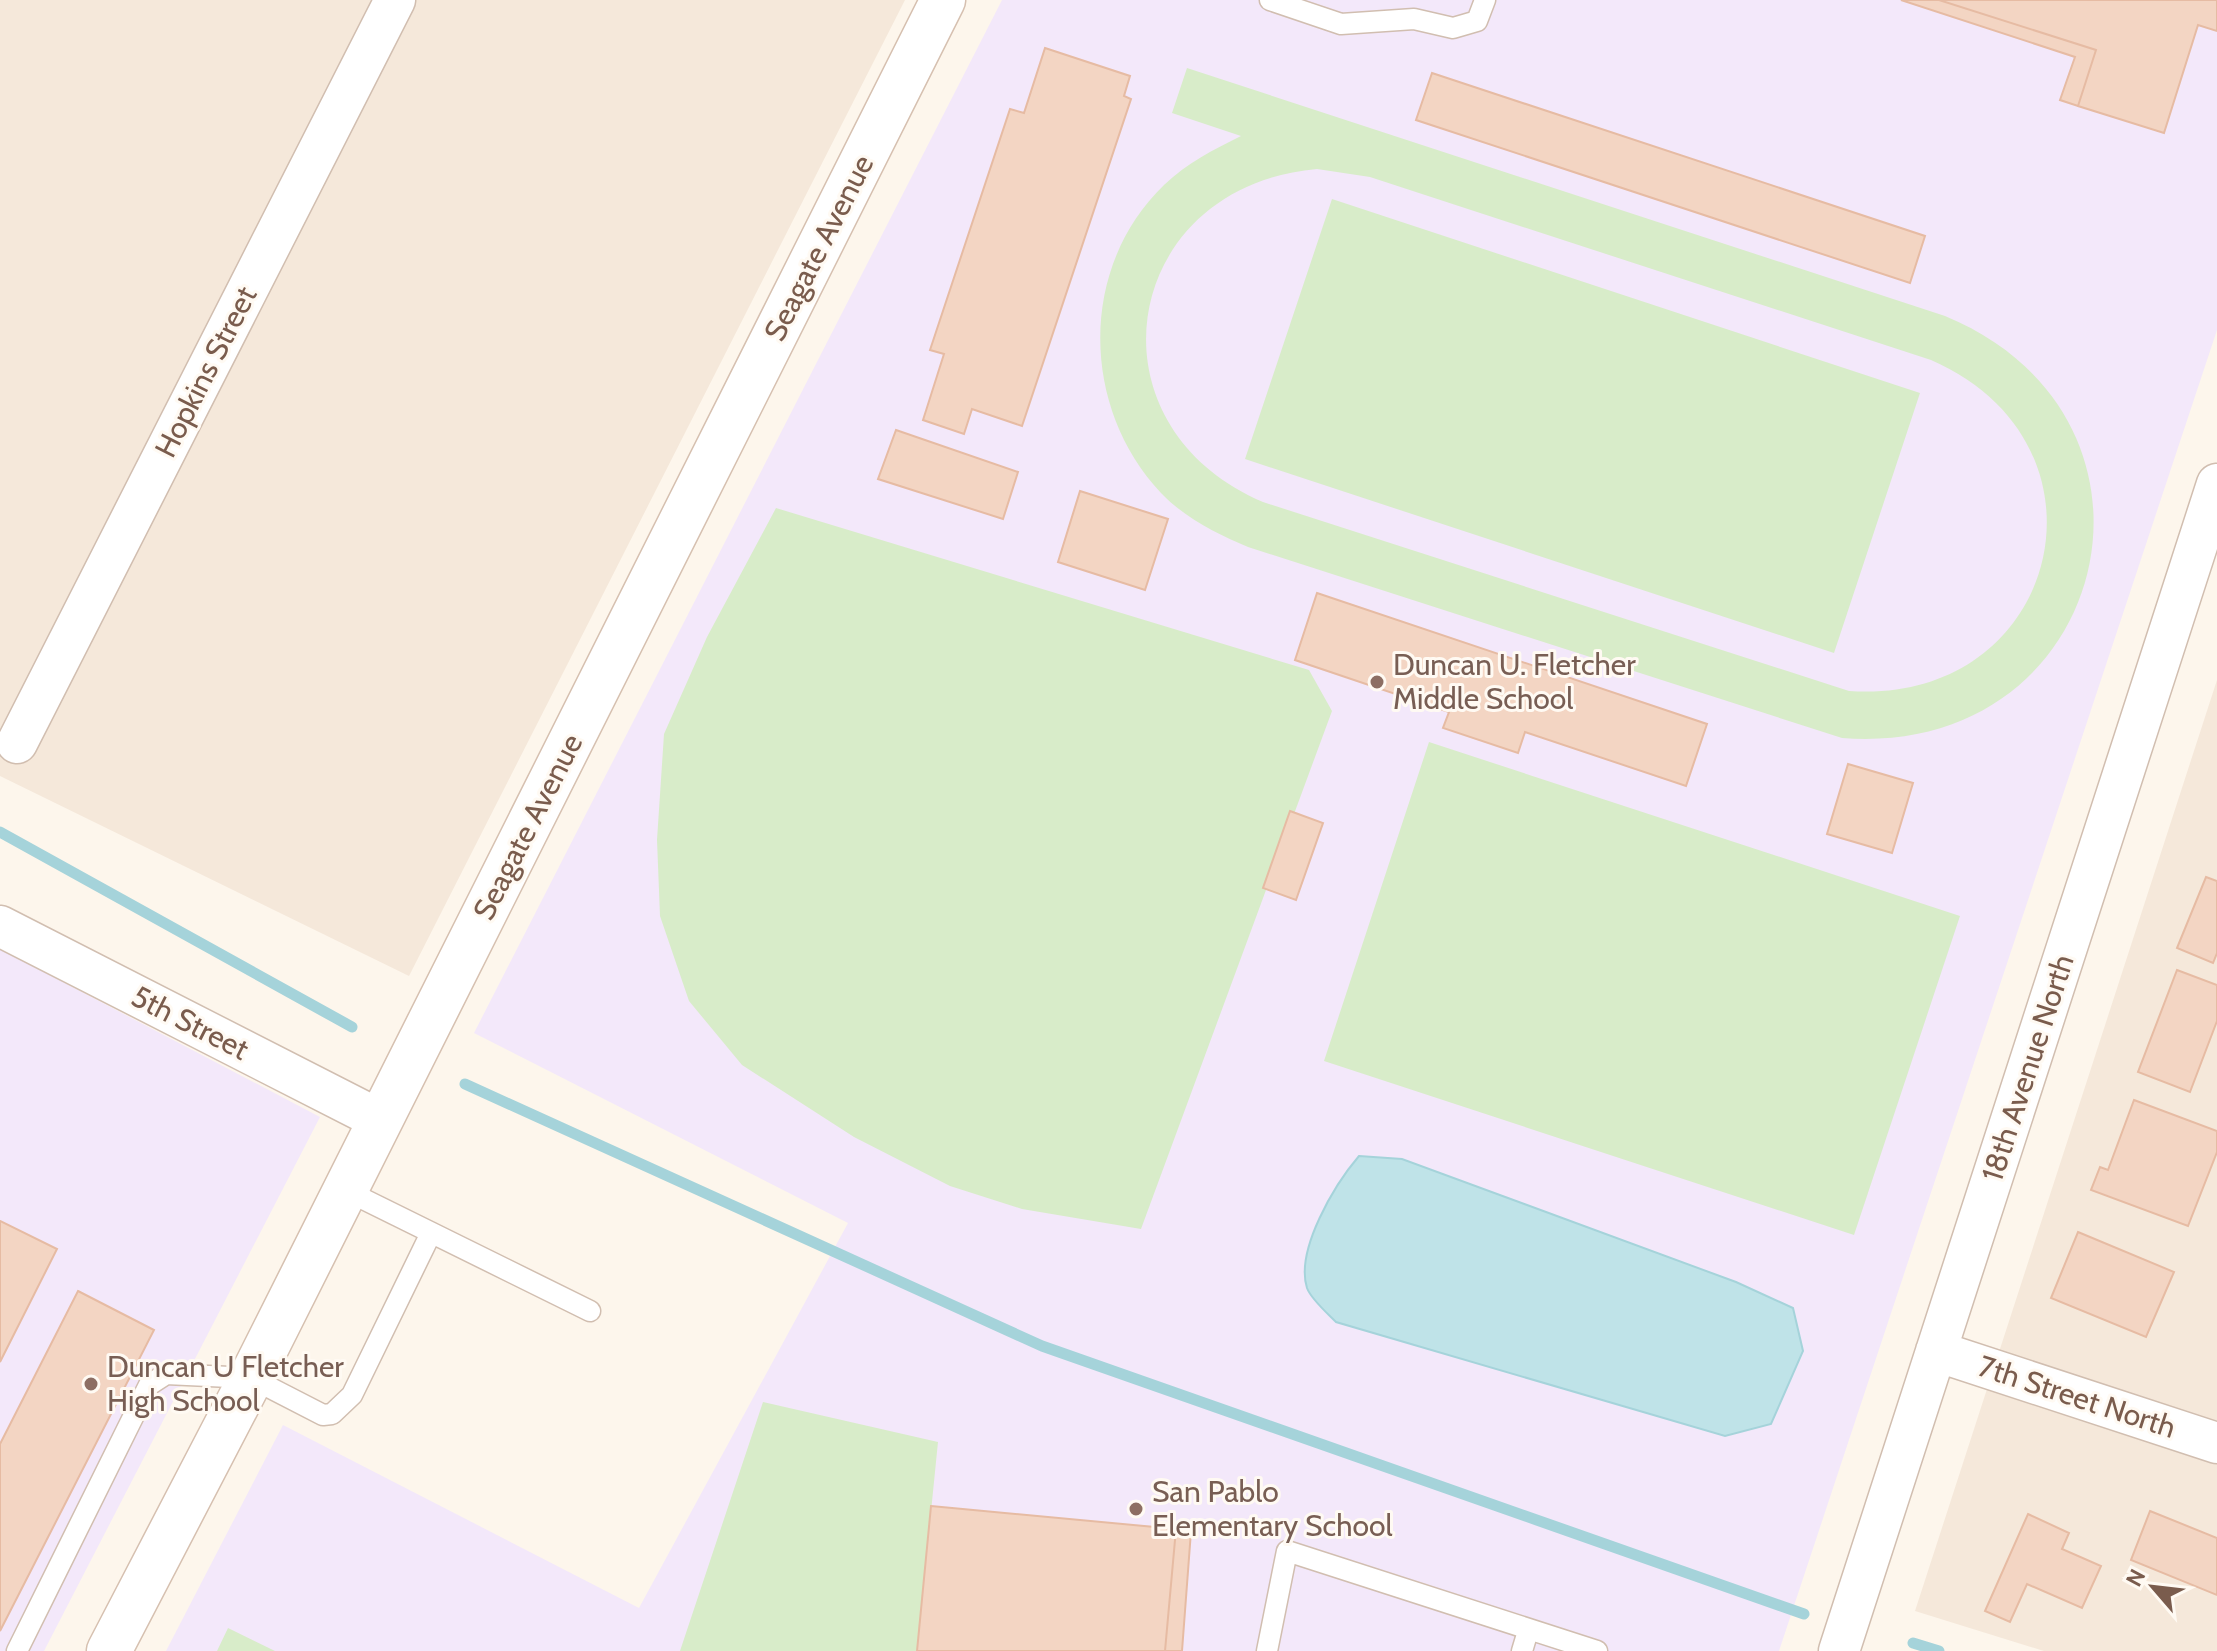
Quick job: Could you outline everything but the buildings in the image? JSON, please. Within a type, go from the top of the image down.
[{"type":"street","name":"Hopkins Street","points":[[17,743],[395,0]]},
{"type":"street","name":"Seagate Avenue","points":[[109,1651],[251,1378],[943,0]]},
{"type":"street","name":"18th Avenue North","points":[[1839,1651],[2217,484]]},
{"type":"street","name":"5th Street","points":[[0,926],[380,1120]]},
{"type":"street","name":"7th Street North","points":[[1936,1351],[2217,1443]]},
{"type":"lane","points":[[1270,0],[1341,24],[1414,19],[1453,28],[1477,21],[1485,0]]},
{"type":"lane","points":[[345,1190],[590,1311]]},
{"type":"lane","points":[[17,1651],[149,1385],[166,1374],[251,1378],[323,1415],[332,1414],[345,1405],[431,1233]]},
{"type":"lane","points":[[1267,1651],[1287,1551],[1525,1641],[1597,1651]]},
{"type":"shaded area","points":[[0,0],[905,0],[409,976],[0,776]]},
{"type":"shaded area","name":"Duncan U. Fletcher Middle School","points":[[1002,0],[2217,0],[2217,330],[1779,1651],[166,1651],[283,1425],[639,1608],[848,1223],[474,1033]]},
{"type":"shaded area","points":[[2217,680],[2217,1651],[2044,1651],[1915,1611]]},
{"type":"shaded area","name":"Duncan U Fletcher High School","points":[[0,949],[320,1117],[44,1651],[0,1651]]},
{"type":"green space","points":[[1187,68],[1945,316],[2023,365],[2072,428],[2092,500],[2087,574],[2058,641],[2006,695],[1934,730],[1842,738],[1248,547],[1202,524],[1161,493],[1135,459],[1116,421],[1104,380],[1100,338],[1104,297],[1116,256],[1136,219],[1164,185],[1182,170],[1241,136],[1172,113]],"holes":[[[1317,169],[1370,177],[1931,360],[1992,399],[2030,449],[2046,506],[2042,563],[2019,615],[1978,657],[1921,685],[1849,691],[1263,502],[1205,466],[1167,419],[1148,367],[1148,313],[1166,261],[1200,217],[1251,185]]]},
{"type":"green space","points":[[1332,199],[1920,393],[1834,653],[1245,459]]},
{"type":"green space","points":[[776,508],[1309,670],[1332,711],[1141,1229],[1022,1209],[950,1186],[854,1137],[742,1065],[689,1001],[660,916],[657,840],[664,734],[707,637]]},
{"type":"green space","points":[[1429,742],[1960,916],[1854,1235],[1324,1061]]},
{"type":"green space","points":[[763,1402],[938,1442],[917,1651],[680,1651]]},
{"type":"green space","points":[[228,1628],[275,1651],[217,1651]]},
{"type":"water","points":[[1359,1156],[1402,1159],[1736,1282],[1793,1308],[1803,1351],[1771,1424],[1725,1436],[1336,1322],[1307,1288],[1307,1255],[1329,1200]]},
{"type":"waterway","points":[[0,832],[352,1027]]},
{"type":"waterway","points":[[465,1084],[1042,1346],[1804,1614]]},
{"type":"waterway","points":[[1913,1643],[1939,1651]]},
{"type":"place","name":"Duncan U. Fletcher Middle School","points":[[1377,682]]},
{"type":"place","name":"Duncan U Fletcher High School","points":[[91,1384]]},
{"type":"place","name":"San Pablo Elementary School","points":[[1136,1509]]}]
